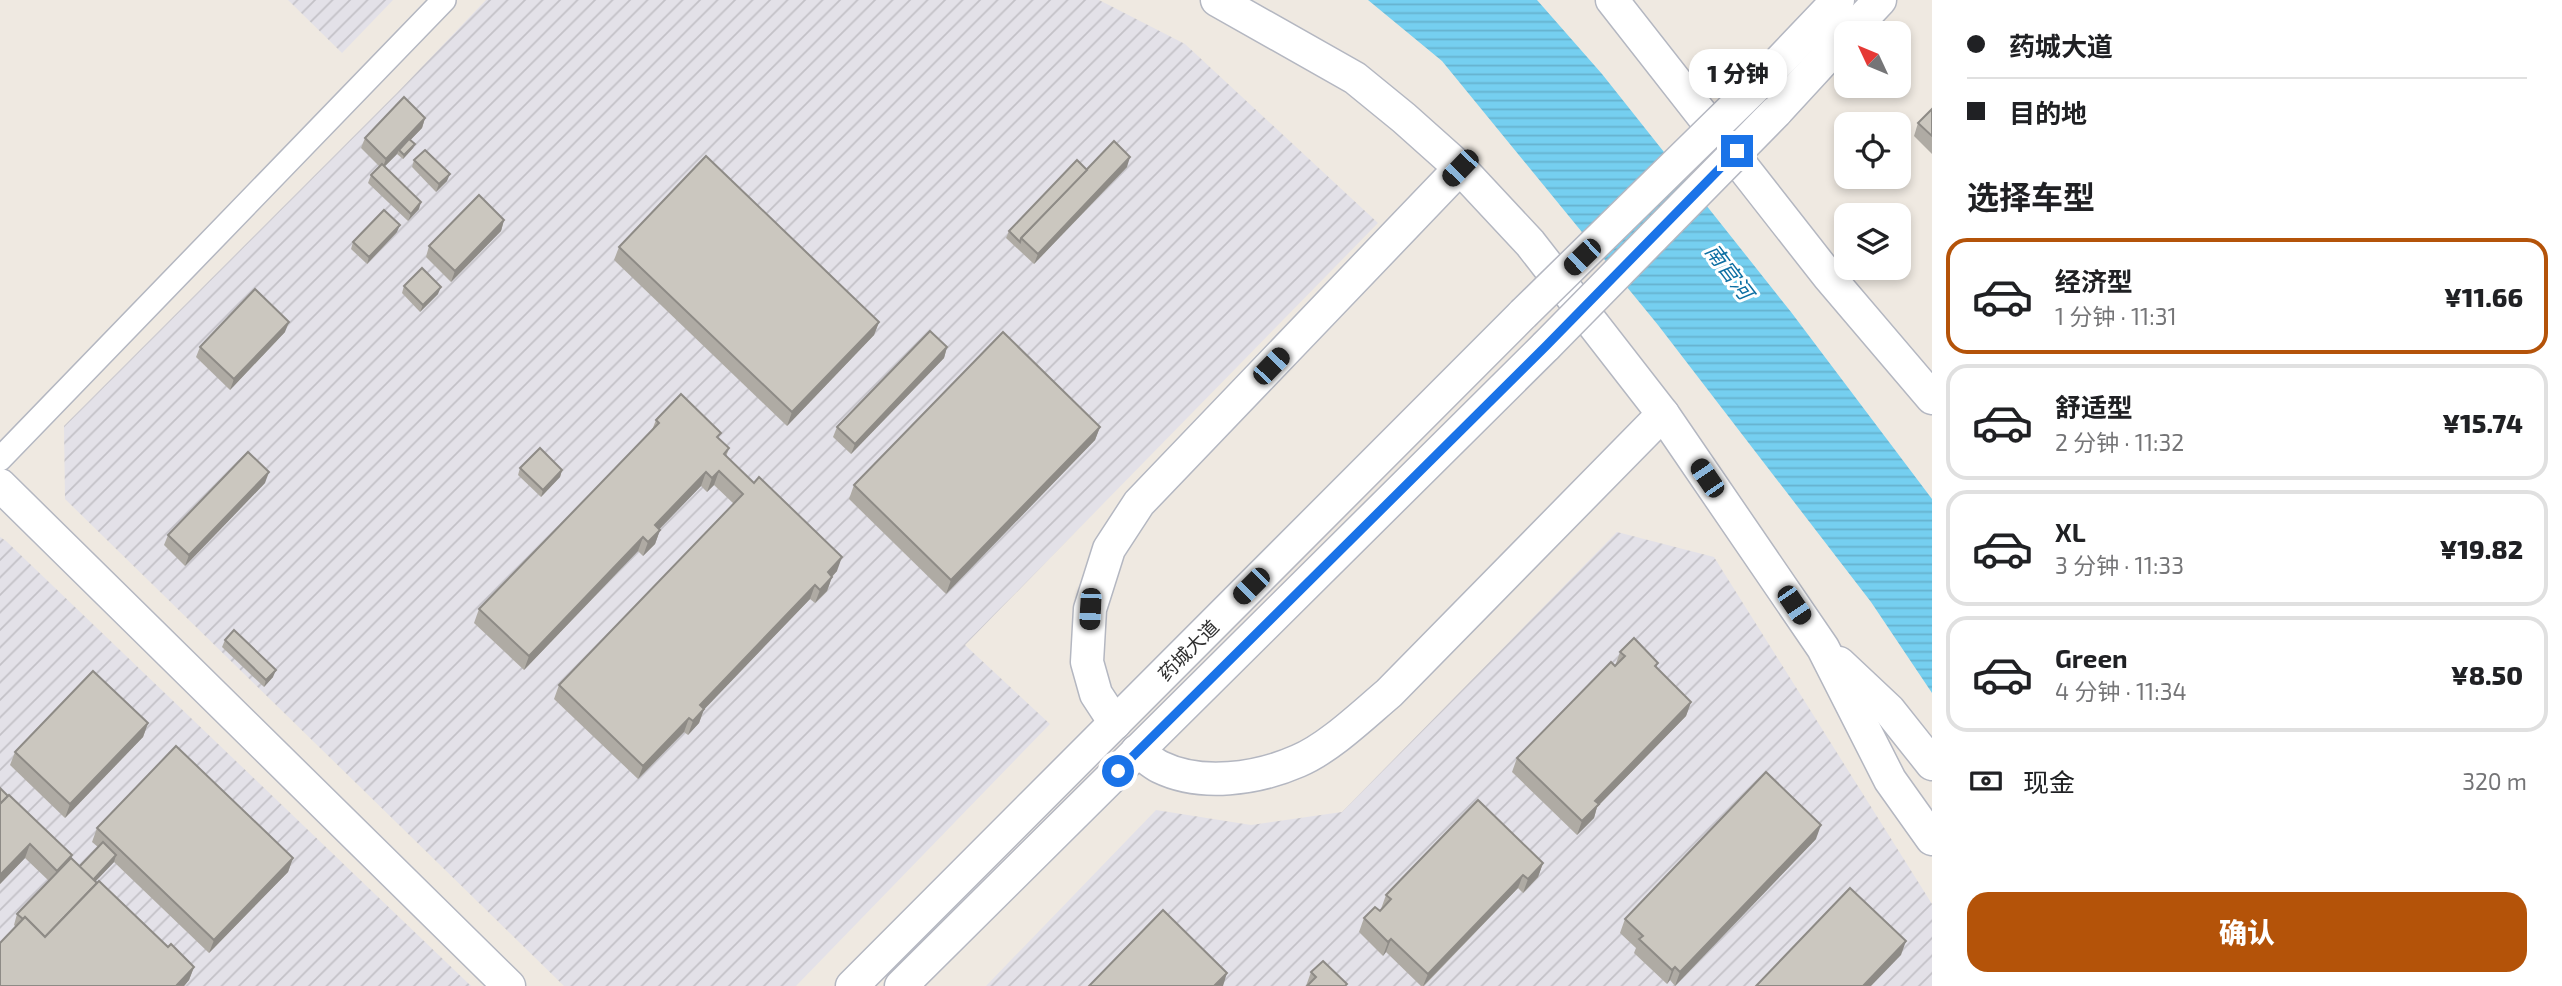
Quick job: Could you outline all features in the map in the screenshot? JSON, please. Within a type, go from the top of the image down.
[{"type":"main road","points":[[1217,0],[1355,78],[1460,168],[1530,243],[1663,414],[1823,648],[1890,780],[1932,839]]},
{"type":"main road","points":[[1612,0],[1829,277],[1932,398]]},
{"type":"main road","name":"药城大道","points":[[852,986],[1523,314],[1756,86],[1838,0]]},
{"type":"main road","points":[[1861,21],[1880,0]]},
{"type":"main road","name":"药城大道","points":[[901,986],[1546,346],[1834,50]]},
{"type":"main road","points":[[1115,723],[1096,694],[1087,662],[1090,609],[1110,549],[1139,503],[1460,168]]},
{"type":"main road","points":[[1137,751],[1161,767],[1192,776],[1222,779],[1263,773],[1300,761],[1347,729],[1390,693],[1663,414]]},
{"type":"main road","points":[[0,485],[509,986]]},
{"type":"main road","points":[[1823,648],[1889,710],[1932,764]]},
{"type":"street","points":[[0,459],[444,0]]},
{"type":"shaded area","points":[[288,0],[393,0],[342,53]]},
{"type":"shaded area","points":[[486,0],[1099,0],[1185,44],[1378,223],[965,645],[1050,724],[796,986],[564,986],[65,499],[64,426],[397,93]]},
{"type":"shaded area","points":[[1617,532],[1714,557],[1932,904],[1932,986],[986,986],[1156,810],[1251,825],[1342,812]]},
{"type":"shaded area","points":[[0,537],[6,541],[471,986],[0,986]]},
{"type":"water","name":"南官河","points":[[1368,0],[1537,0],[1602,74],[1791,312],[1932,499],[1932,693],[1871,602],[1658,325],[1442,61]]},
{"type":"building","points":[[404,97],[425,118],[386,159],[365,138]]},
{"type":"building","points":[[1932,109],[1932,136],[1918,123]]},
{"type":"building","points":[[409,139],[415,144],[404,155],[399,150]]},
{"type":"building","points":[[1114,141],[1130,157],[1038,254],[1021,238]]},
{"type":"building","points":[[425,150],[450,174],[439,184],[414,160]]},
{"type":"building","points":[[706,156],[879,322],[792,412],[619,247]]},
{"type":"building","points":[[1077,160],[1087,170],[1020,242],[1009,231]]},
{"type":"building","points":[[382,164],[421,202],[411,214],[371,175]]},
{"type":"building","points":[[479,195],[504,220],[455,271],[429,246]]},
{"type":"building","points":[[384,210],[400,225],[369,257],[353,242]]},
{"type":"building","points":[[422,268],[441,287],[423,305],[404,286]]},
{"type":"building","points":[[255,289],[289,322],[234,379],[200,347]]},
{"type":"building","points":[[930,331],[947,347],[855,444],[837,427]]},
{"type":"building","points":[[1003,332],[1100,427],[951,580],[854,485]]},
{"type":"building","points":[[681,394],[721,433],[717,437],[729,448],[724,454],[754,483],[759,477],[842,557],[828,572],[832,577],[820,590],[815,585],[700,705],[704,709],[693,721],[689,718],[643,766],[559,685],[743,494],[719,471],[712,478],[706,472],[655,525],[660,530],[648,542],[643,537],[529,656],[479,609],[659,423],[656,420]]},
{"type":"building","points":[[540,448],[562,470],[543,490],[520,468]]},
{"type":"building","points":[[248,452],[269,472],[189,555],[168,535]]},
{"type":"building","points":[[234,630],[276,670],[266,680],[225,640]]},
{"type":"building","points":[[1634,638],[1658,663],[1655,666],[1691,702],[1595,801],[1599,804],[1582,821],[1517,758],[1611,662],[1615,666],[1625,656],[1620,652]]},
{"type":"building","points":[[93,671],[148,723],[70,804],[15,752]]},
{"type":"building","points":[[176,746],[293,858],[214,940],[97,828]]},
{"type":"building","points":[[1766,772],[1821,825],[1680,972],[1675,967],[1672,970],[1639,939],[1643,936],[1625,919]]},
{"type":"building","points":[[0,788],[8,796],[0,804]]},
{"type":"building","points":[[9,795],[72,855],[57,871],[30,844],[0,875],[0,804]]},
{"type":"building","points":[[1478,800],[1543,863],[1528,879],[1523,875],[1428,974],[1391,939],[1388,942],[1364,918],[1375,907],[1380,911],[1391,899],[1386,895]]},
{"type":"building","points":[[103,842],[116,855],[93,880],[79,867]]},
{"type":"building","points":[[71,858],[97,883],[45,937],[25,917],[23,919],[17,914]]},
{"type":"building","points":[[99,881],[168,947],[171,944],[194,967],[176,986],[0,986],[0,943],[25,917],[45,937]]},
{"type":"building","points":[[1850,888],[1906,941],[1863,986],[1756,986]]},
{"type":"building","points":[[1163,910],[1227,973],[1214,986],[1089,986]]},
{"type":"building","points":[[1323,961],[1347,984],[1345,986],[1307,986],[1316,977],[1311,972]]},
{"type":"route","points":[[1118,771],[1546,346],[1737,151]]}]
